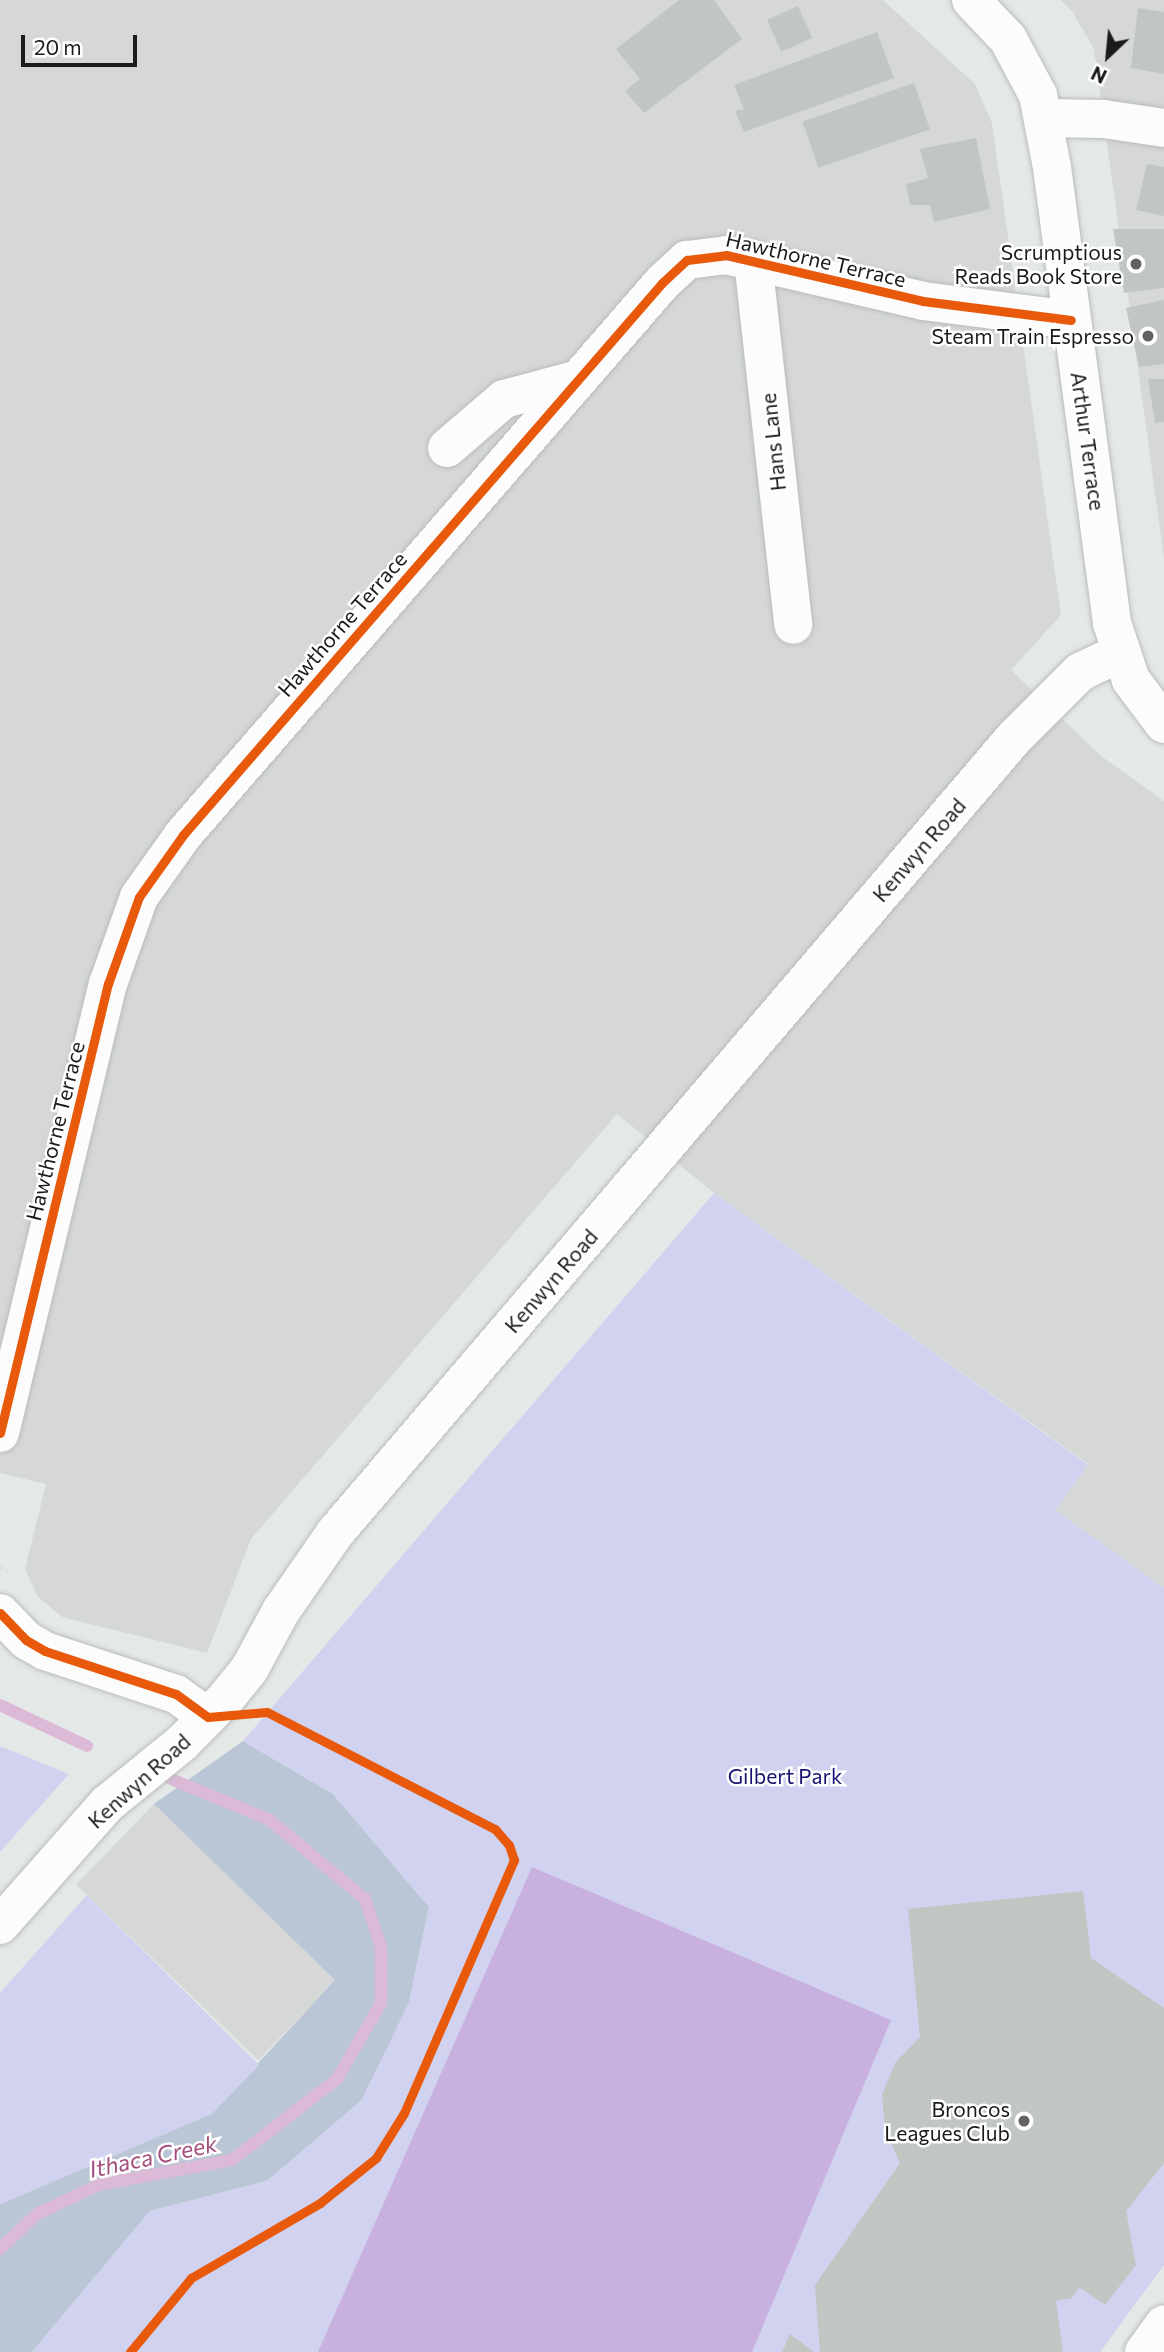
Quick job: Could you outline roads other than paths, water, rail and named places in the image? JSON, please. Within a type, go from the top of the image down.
[{"type":"street","name":"Arthur Terrace","points":[[971,0],[1008,39],[1026,67],[1043,118],[1112,623],[1120,653],[1144,702],[1164,724]]},
{"type":"street","points":[[1043,118],[1104,119],[1164,128]]},
{"type":"street","name":"Hawthorne Terrace","points":[[0,1433],[108,984],[139,897],[183,835],[575,380],[687,260],[711,254],[753,260],[923,301],[1071,320]]},
{"type":"street","name":"Hans Lane","points":[[753,260],[793,625]]},
{"type":"street","points":[[447,448],[504,399],[575,380]]},
{"type":"street","name":"Kenwyn Road","points":[[0,1925],[107,1804],[208,1717],[250,1668],[281,1611],[335,1534],[987,770],[1055,693],[1080,673],[1120,653]]},
{"type":"street","points":[[0,1614],[26,1640],[45,1651],[176,1694],[208,1717]]},
{"type":"street","points":[[1144,2352],[1164,2324]]},
{"type":"waterway","name":"Ithaca Creek","points":[[0,1705],[87,1746]]},
{"type":"waterway","name":"Ithaca Creek","points":[[0,2249],[37,2214],[98,2185],[232,2160],[337,2079],[381,2003],[381,1947],[365,1899],[270,1820],[166,1777]]},
{"type":"place","name":"Scrumptious Reads Book Store","points":[[1136,264]]},
{"type":"place","name":"Steam Train Espresso","points":[[1148,336]]},
{"type":"place","name":"Broncos Leagues Club","points":[[1024,2121]]},
{"type":"park label","name":"Gilbert Park","points":[[785,1776]]}]
